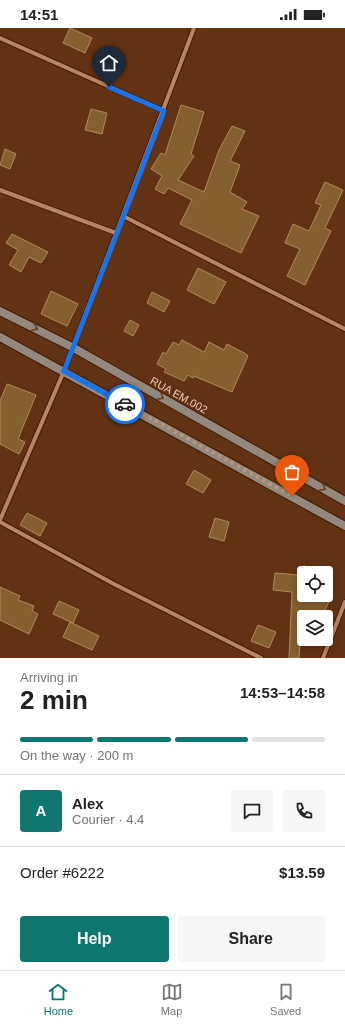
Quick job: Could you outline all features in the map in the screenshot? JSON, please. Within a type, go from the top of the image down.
[{"type":"street","points":[[194,28],[164,111],[64,371],[0,521],[112,583],[261,658]]},
{"type":"street","points":[[0,38],[164,111]]},
{"type":"street","points":[[0,190],[116,233]]},
{"type":"street","points":[[123,216],[345,329]]},
{"type":"street","name":"RUA EM.002","points":[[0,311],[72,347],[345,501]]},
{"type":"street","points":[[0,337],[345,526]]},
{"type":"street","points":[[323,658],[345,602]]},
{"type":"building","points":[[70,28],[92,38],[85,53],[63,43]]},
{"type":"building","points":[[181,105],[204,112],[191,154],[194,156],[178,180],[204,192],[219,150],[232,126],[245,131],[230,161],[240,165],[230,192],[247,202],[242,209],[259,216],[241,253],[180,224],[192,200],[168,188],[164,194],[155,189],[162,176],[151,169],[161,153],[165,155]]},
{"type":"building","points":[[91,109],[107,113],[102,134],[85,130]]},
{"type":"building","points":[[5,149],[16,154],[10,169],[0,165]]},
{"type":"building","points":[[325,182],[343,190],[325,228],[331,231],[305,285],[287,276],[300,249],[285,243],[293,224],[309,231],[321,205],[315,203]]},
{"type":"building","points":[[12,234],[48,252],[41,263],[29,257],[21,272],[9,265],[18,250],[6,243]]},
{"type":"building","points":[[198,268],[226,282],[214,304],[187,290]]},
{"type":"building","points":[[51,291],[78,304],[67,326],[41,314]]},
{"type":"building","points":[[152,292],[170,301],[164,312],[147,303]]},
{"type":"building","points":[[130,320],[139,325],[133,336],[124,331]]},
{"type":"building","points":[[182,340],[204,352],[209,342],[224,350],[227,344],[248,356],[232,392],[194,376],[193,378],[188,375],[184,381],[164,372],[166,369],[157,364],[163,352],[166,354],[173,342],[179,345]]},
{"type":"building","points":[[7,384],[36,395],[18,439],[25,442],[19,454],[0,444],[0,401]]},
{"type":"building","points":[[194,470],[211,480],[203,493],[186,484]]},
{"type":"building","points":[[27,513],[47,523],[40,536],[20,525]]},
{"type":"building","points":[[215,518],[229,522],[224,541],[209,537]]},
{"type":"building","points":[[275,573],[297,575],[297,602],[329,602],[325,610],[297,610],[297,646],[300,646],[299,658],[289,658],[292,592],[273,590]]},
{"type":"building","points":[[0,587],[20,596],[18,600],[34,606],[32,611],[38,614],[29,634],[0,620]]},
{"type":"building","points":[[59,601],[79,610],[73,623],[53,614]]},
{"type":"building","points":[[70,622],[99,636],[92,650],[63,637]]},
{"type":"building","points":[[258,625],[276,632],[269,648],[251,641]]},
{"type":"way so far","points":[[125,404],[292,496]]},
{"type":"route","points":[[109,87],[164,111],[64,371],[125,404]]}]
